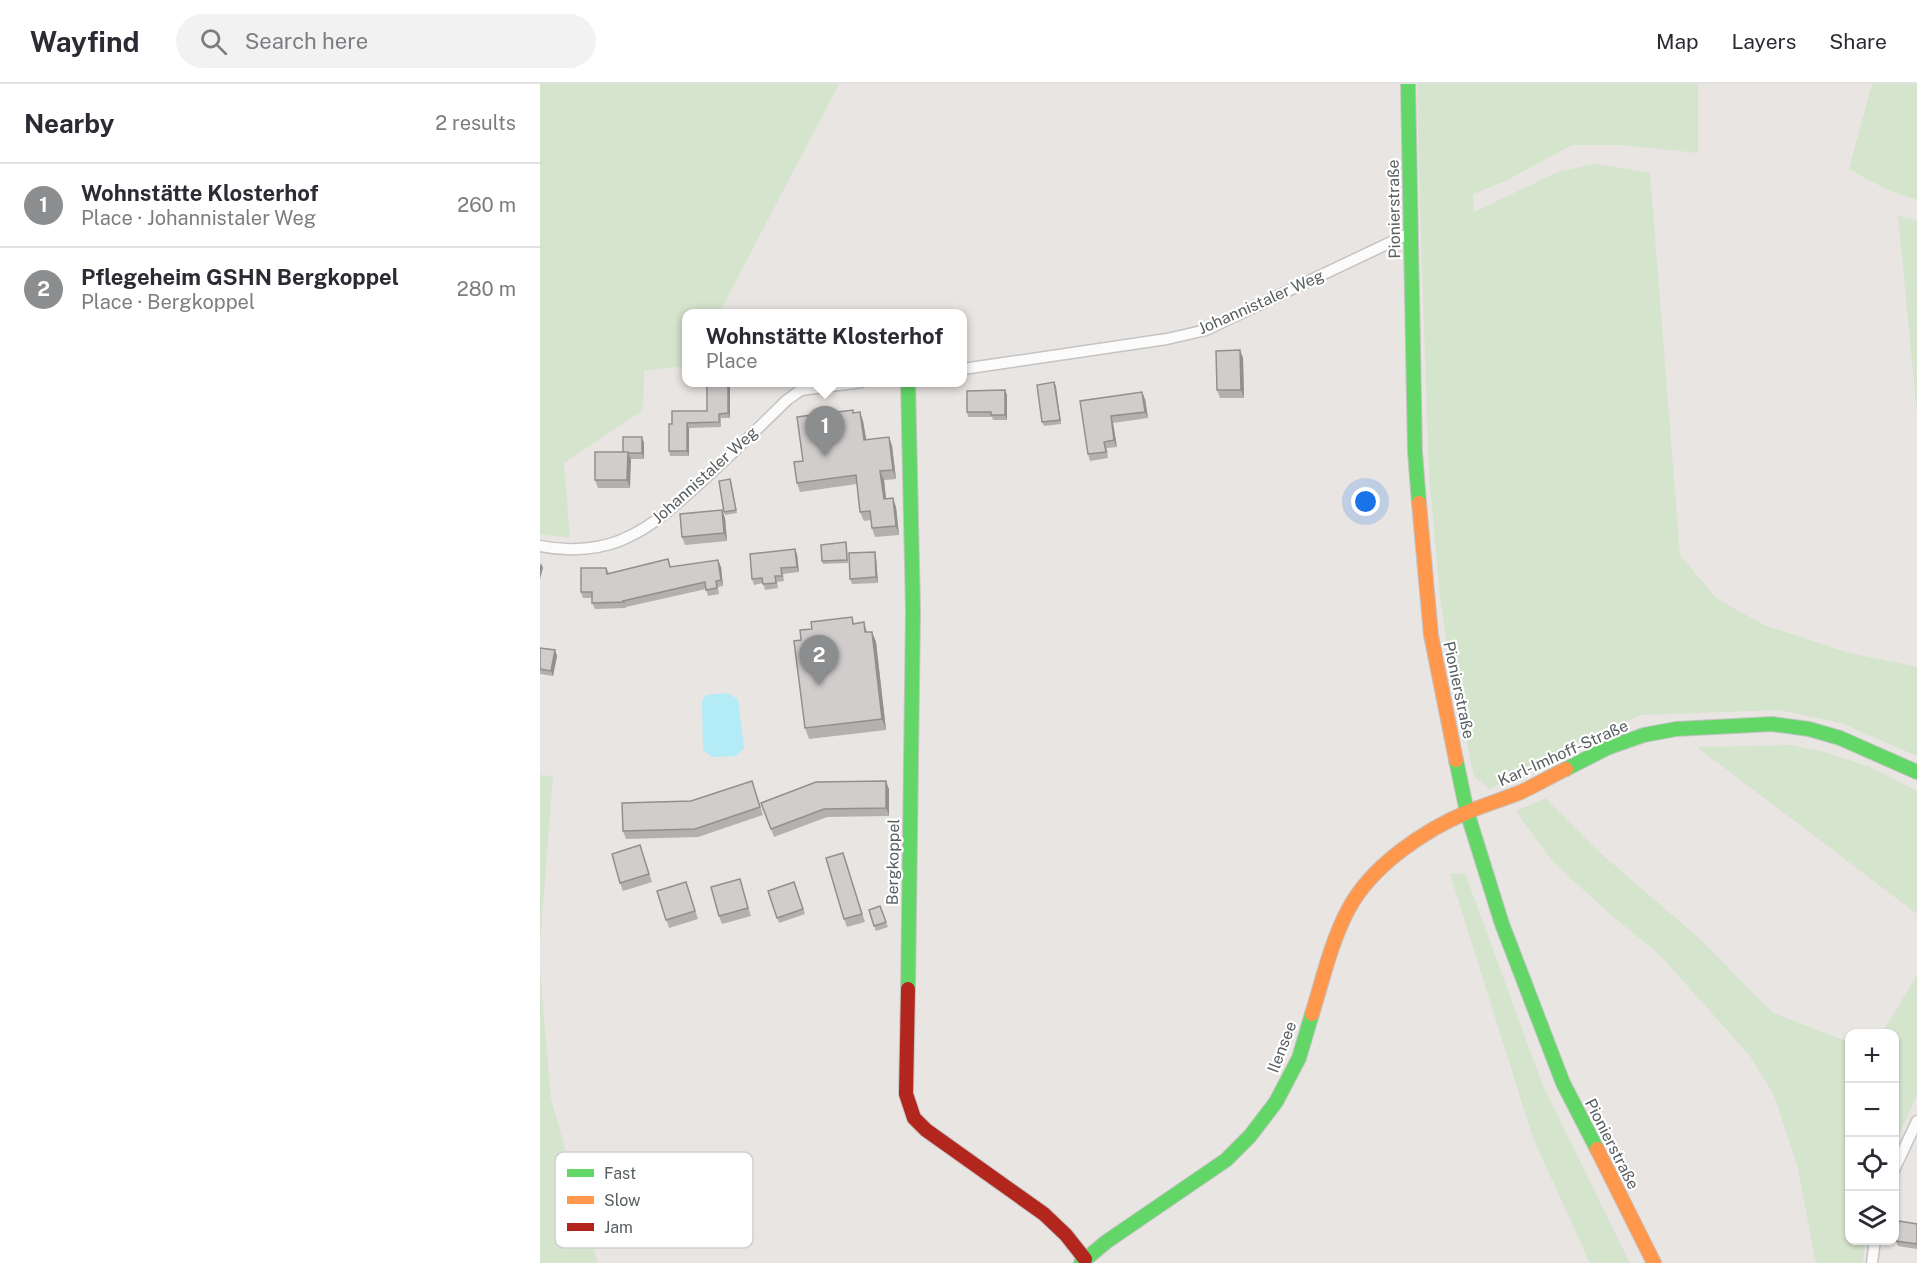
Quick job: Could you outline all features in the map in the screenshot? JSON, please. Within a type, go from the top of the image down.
[{"type":"street","name":"Pionierstraße","points":[[1408,84],[1414,452],[1431,635],[1467,812],[1502,924],[1563,1083],[1654,1263]]},
{"type":"street","name":"Johannistaler Weg","points":[[967,368],[1167,339],[1206,330],[1410,234]]},
{"type":"street","name":"Johannistaler Weg","points":[[540,546],[557,550],[578,550],[628,538],[657,521],[707,477],[787,400],[801,390],[824,387]]},
{"type":"street","name":"Bergkoppel","points":[[908,387],[913,611],[906,1094],[914,1118],[926,1130],[1044,1214],[1066,1235],[1083,1261]]},
{"type":"street","name":"Karl-Imhoff-Straße","points":[[1467,812],[1520,792],[1607,748],[1644,735],[1676,729],[1772,724],[1809,729],[1840,738],[1917,772]]},
{"type":"street","name":"Ilensee","points":[[1083,1261],[1114,1236],[1226,1160],[1250,1136],[1276,1102],[1299,1058],[1331,951],[1348,910],[1368,879],[1396,854],[1467,812]]},
{"type":"street","points":[[1899,1159],[1917,1121]]},
{"type":"street","points":[[1872,1263],[1874,1245]]},
{"type":"green space","points":[[540,84],[839,84],[721,309],[682,309],[682,367],[644,371],[643,410],[564,463],[570,538],[540,534]]},
{"type":"green space","points":[[1417,84],[1698,84],[1698,153],[1621,145],[1572,145],[1505,181],[1473,194],[1474,212],[1560,171],[1597,164],[1650,173],[1680,555],[1716,598],[1764,625],[1846,652],[1917,667],[1917,756],[1841,723],[1780,710],[1641,715],[1578,742],[1528,771],[1489,789],[1474,776],[1451,668],[1440,598],[1429,474]]},
{"type":"green space","points":[[1872,84],[1917,84],[1917,200],[1888,190],[1849,169]]},
{"type":"green space","points":[[1898,216],[1917,220],[1917,413]]},
{"type":"green space","points":[[1791,745],[1824,752],[1870,767],[1917,791],[1917,914],[1697,747]]},
{"type":"green space","points":[[540,775],[553,776],[540,944]]},
{"type":"green space","points":[[1545,798],[1597,850],[1700,939],[1773,1013],[1845,1040],[1845,1245],[1865,1245],[1863,1263],[1816,1263],[1797,1165],[1774,1095],[1750,1056],[1660,955],[1611,915],[1553,862],[1516,811]]},
{"type":"green space","points":[[1465,873],[1543,1086],[1630,1263],[1590,1263],[1533,1138],[1450,874]]},
{"type":"green space","points":[[540,970],[551,1099],[566,1152],[555,1152],[555,1248],[594,1248],[598,1263],[540,1263]]},
{"type":"green space","points":[[1917,975],[1917,1095],[1899,1134],[1899,1029],[1884,1029]]},
{"type":"water","points":[[726,693],[738,699],[744,748],[736,756],[712,757],[703,750],[702,701],[706,695]]},
{"type":"building","points":[[1240,350],[1241,390],[1217,390],[1216,351]]},
{"type":"building","points":[[1054,382],[1060,420],[1042,422],[1037,385]]},
{"type":"building","points":[[707,387],[728,387],[728,413],[719,414],[719,422],[687,423],[687,451],[669,451],[669,424],[672,424],[672,411],[707,411]]},
{"type":"building","points":[[1005,390],[1005,415],[991,415],[991,412],[967,412],[967,391]]},
{"type":"building","points":[[1142,392],[1145,412],[1111,416],[1114,440],[1104,442],[1106,452],[1088,454],[1080,401]]},
{"type":"building","points":[[853,410],[853,413],[860,412],[864,440],[889,437],[893,470],[880,471],[884,499],[893,498],[896,526],[872,528],[870,511],[860,512],[856,475],[797,483],[794,462],[803,461],[797,417]]},
{"type":"building","points":[[623,437],[642,437],[642,453],[623,452]]},
{"type":"building","points":[[595,452],[628,452],[627,480],[595,480]]},
{"type":"building","points":[[730,479],[736,510],[724,512],[719,481]]},
{"type":"building","points":[[722,510],[724,533],[682,537],[680,514]]},
{"type":"building","points":[[846,542],[847,560],[822,561],[821,545]]},
{"type":"building","points":[[795,549],[797,567],[781,568],[782,576],[775,576],[776,583],[763,584],[762,578],[752,579],[750,554]]},
{"type":"building","points":[[875,552],[876,577],[850,579],[849,553]]},
{"type":"building","points":[[668,559],[670,567],[718,560],[721,580],[716,581],[717,588],[706,590],[705,582],[624,602],[592,603],[592,592],[581,592],[581,568],[606,568],[607,574]]},
{"type":"building","points":[[852,617],[853,624],[864,622],[865,632],[872,632],[882,719],[805,728],[794,641],[801,640],[800,630],[812,629],[811,622]]},
{"type":"building","points":[[540,648],[555,650],[551,671],[540,669]]},
{"type":"building","points":[[752,781],[760,807],[695,829],[623,831],[622,803],[691,801]]},
{"type":"building","points":[[886,781],[886,808],[824,809],[771,829],[761,803],[816,782]]},
{"type":"building","points":[[640,845],[649,874],[620,883],[612,854]]},
{"type":"building","points":[[843,853],[862,914],[844,919],[826,858]]},
{"type":"building","points":[[740,879],[748,908],[719,916],[711,887]]},
{"type":"building","points":[[686,882],[695,911],[666,920],[657,891]]},
{"type":"building","points":[[794,882],[803,909],[777,918],[768,891]]},
{"type":"building","points":[[880,906],[886,922],[874,926],[869,910]]},
{"type":"building","points":[[1899,1221],[1917,1224],[1917,1244],[1899,1241]]},
{"type":"traffic: fast","points":[[1408,84],[1415,452],[1419,503]]},
{"type":"traffic: fast","points":[[908,387],[913,611],[908,989]]},
{"type":"traffic: fast","points":[[1566,769],[1607,748],[1644,735],[1676,729],[1772,724],[1809,729],[1840,738],[1917,772]]},
{"type":"traffic: fast","points":[[1456,760],[1467,812],[1502,924],[1563,1083],[1597,1149]]},
{"type":"traffic: fast","points":[[1081,1263],[1106,1242],[1226,1160],[1250,1136],[1276,1102],[1299,1058],[1312,1014]]},
{"type":"traffic: slow","points":[[1419,503],[1431,635],[1456,760]]},
{"type":"traffic: slow","points":[[1312,1014],[1342,922],[1358,894],[1385,864],[1417,839],[1452,819],[1521,792],[1566,769]]},
{"type":"traffic: slow","points":[[1597,1149],[1654,1263]]},
{"type":"traffic: jam","points":[[908,989],[906,1094],[914,1118],[926,1130],[1044,1214],[1066,1235],[1085,1259]]},
{"type":"place","name":"Wohnstätte Klosterhof","points":[[825,456]]},
{"type":"place","name":"Pflegeheim GSHN Bergkoppel","points":[[819,685]]}]
